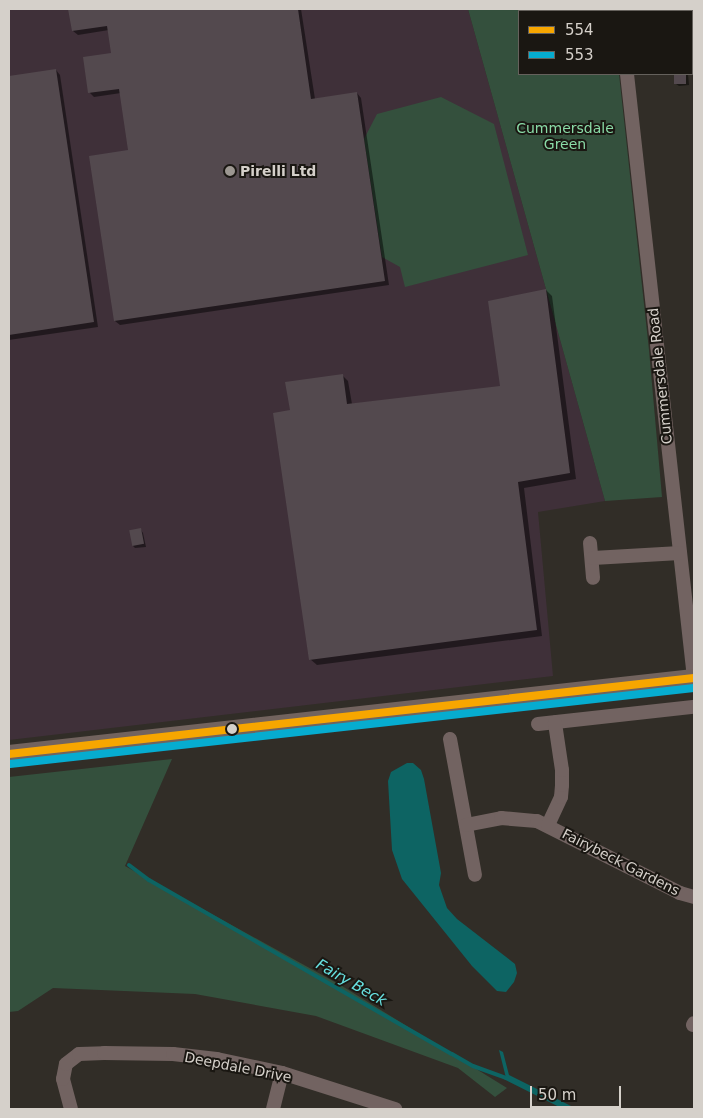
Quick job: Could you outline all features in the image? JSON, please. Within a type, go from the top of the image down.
[{"type":"main road","points":[[9,754],[694,678]]},
{"type":"street","name":"Cummersdale Road","points":[[627,75],[694,678]]},
{"type":"street","points":[[590,543],[594,578]]},
{"type":"street","points":[[593,558],[680,553]]},
{"type":"street","points":[[538,724],[693,708]]},
{"type":"street","name":"Fairybeck Gardens","points":[[548,825],[561,797],[562,785],[562,770],[555,723]]},
{"type":"street","points":[[450,739],[475,875]]},
{"type":"street","name":"Fairybeck Gardens","points":[[466,825],[514,818],[548,825],[680,893],[694,897]]},
{"type":"street","name":"Deepdale Drive","points":[[71,1109],[63,1080],[66,1064],[79,1054],[173,1054],[217,1059],[282,1073],[396,1109]]},
{"type":"street","points":[[273,1109],[282,1073]]},
{"type":"shaded area","points":[[9,9],[468,9],[605,501],[538,512],[553,676],[9,740]]},
{"type":"green space","name":"Cummersdale Green","points":[[468,9],[611,9],[518,10],[518,75],[619,75],[649,350],[662,497],[605,501]]},
{"type":"green space","points":[[441,97],[494,124],[528,255],[405,287],[400,267],[382,257],[364,139],[377,114]]},
{"type":"green space","points":[[172,759],[125,866],[342,986],[507,1088],[495,1097],[458,1068],[316,1016],[195,994],[53,988],[18,1011],[9,1012],[9,777]]},
{"type":"water","points":[[407,763],[413,763],[421,770],[424,779],[441,873],[439,885],[447,908],[457,919],[515,964],[517,973],[514,982],[506,992],[497,991],[472,966],[402,879],[392,850],[388,781],[391,772]]},
{"type":"water","points":[[499,1050],[503,1052],[509,1075],[577,1109],[568,1109],[506,1078]]},
{"type":"building","name":"Pirelli Ltd","points":[[68,9],[298,9],[311,99],[357,92],[385,281],[114,321],[89,156],[128,150],[119,89],[88,93],[83,57],[111,53],[107,26],[72,31]]},
{"type":"building","points":[[56,69],[94,322],[9,335],[9,76]]},
{"type":"building","points":[[674,75],[686,75],[686,84],[674,84]]},
{"type":"building","points":[[546,289],[570,473],[518,482],[537,630],[309,660],[273,413],[290,410],[285,382],[343,374],[347,404],[500,386],[488,301]]},
{"type":"building","points":[[141,528],[144,544],[132,546],[129,530]]},
{"type":"waterway","name":"Fairy Beck","points":[[129,865],[149,880],[473,1066],[506,1078],[568,1109]]},
{"type":"transit line","name":"554","points":[[9,754],[694,678]]},
{"type":"transit line","name":"553","points":[[10,764],[694,688]]},
{"type":"place","name":"Pirelli Ltd","points":[[230,171]]}]
